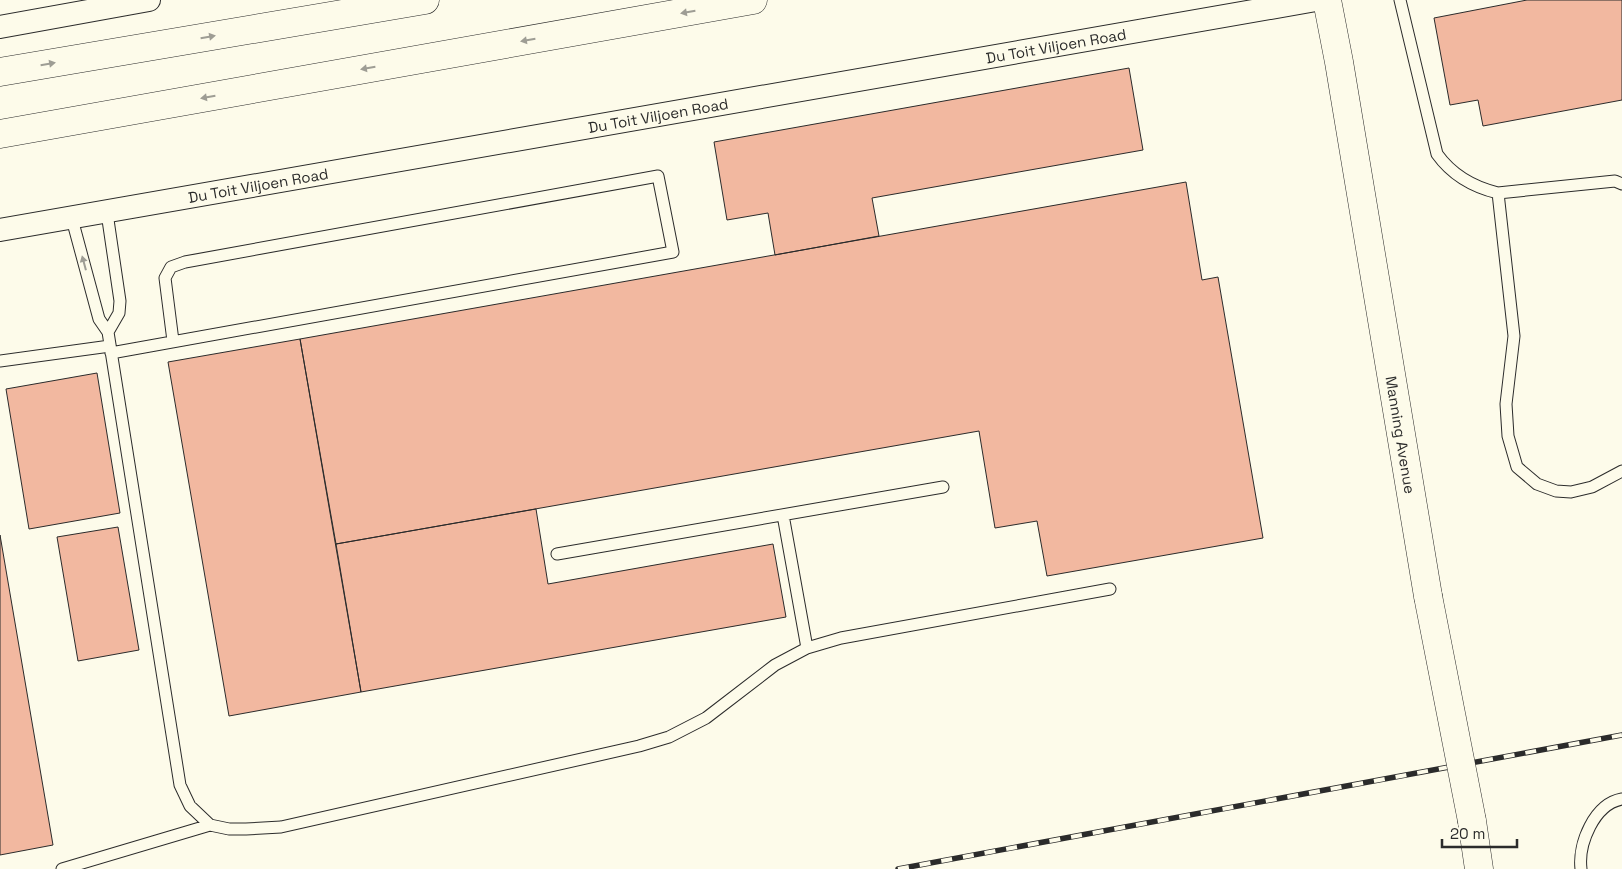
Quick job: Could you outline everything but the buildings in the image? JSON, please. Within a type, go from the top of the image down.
[{"type":"main road","points":[[0,72],[425,0]]},
{"type":"main road","points":[[0,134],[753,0]]},
{"type":"main road","name":"Manning Avenue","points":[[1326,0],[1339,62],[1428,596],[1472,821],[1479,869]]},
{"type":"street","points":[[0,27],[148,0]]},
{"type":"street","name":"Du Toit Viljoen Road","points":[[0,230],[1316,0]]},
{"type":"lane","points":[[1400,0],[1437,154],[1445,165],[1460,178],[1484,189],[1498,192],[1615,181],[1622,184]]},
{"type":"lane","points":[[0,361],[174,341],[673,252],[658,176],[185,262],[171,267],[165,278],[174,341]]},
{"type":"lane","points":[[1498,192],[1514,336],[1506,404],[1508,436],[1517,467],[1537,484],[1556,491],[1571,492],[1592,487],[1622,471]]},
{"type":"lane","points":[[107,212],[120,301],[119,313],[108,332]]},
{"type":"lane","points":[[72,218],[99,319],[108,332],[180,785],[190,806],[210,825]]},
{"type":"lane","points":[[557,554],[943,487]]},
{"type":"lane","points":[[782,515],[807,648]]},
{"type":"lane","points":[[62,869],[210,825],[237,829],[281,827],[639,746],[669,737],[706,718],[774,665],[807,648],[841,638],[1110,589]]},
{"type":"lane","points":[[1581,869],[1585,836],[1593,818],[1616,800],[1622,799]]},
{"type":"railway","points":[[898,869],[1622,735]]}]
